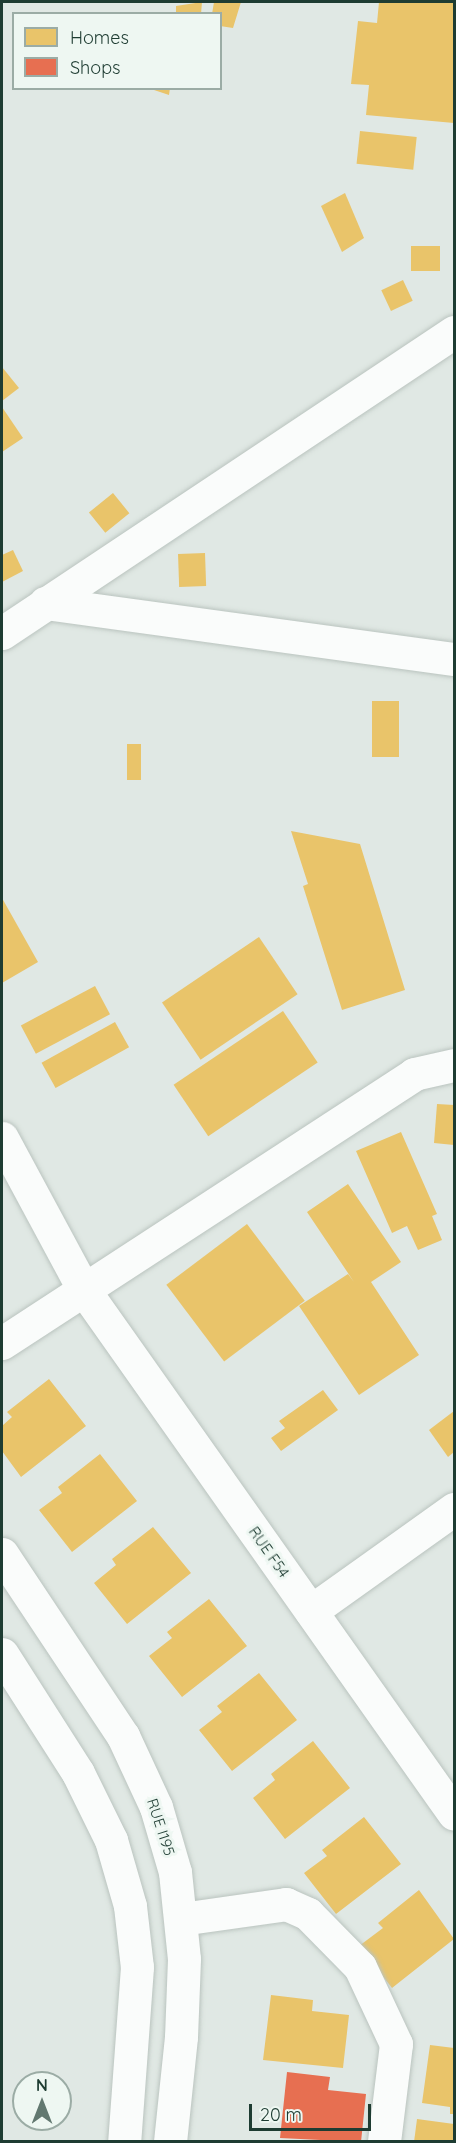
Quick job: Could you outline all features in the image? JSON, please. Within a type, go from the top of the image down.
[{"type":"street","points":[[2,633],[454,332]]},
{"type":"street","points":[[45,603],[454,659]]},
{"type":"street","points":[[2,1343],[414,1074],[454,1065]]},
{"type":"street","name":"RUE F54","points":[[2,1138],[84,1290],[454,1814]]},
{"type":"street","points":[[311,1611],[454,1509]]},
{"type":"street","name":"RUE I195","points":[[2,1554],[123,1736],[156,1807],[175,1872],[181,1919],[181,2037],[170,2142]]},
{"type":"street","points":[[2,1654],[78,1773],[111,1840],[130,1906],[137,1967],[124,2142]]},
{"type":"street","points":[[181,1919],[286,1904],[308,1914],[360,1967],[396,2044],[384,2142]]},
{"type":"building: Homes","points":[[202,2],[201,12],[176,12],[176,6]]},
{"type":"building: Homes","points":[[214,2],[241,2],[233,28],[222,26],[222,12],[212,12]]},
{"type":"building: Homes","points":[[379,2],[454,2],[454,123],[366,115],[369,85],[351,84],[358,21],[377,23]]},
{"type":"building: Homes","points":[[154,90],[170,90],[169,95]]},
{"type":"building: Homes","points":[[360,131],[417,137],[413,170],[357,164]]},
{"type":"building: Homes","points":[[345,193],[364,238],[342,252],[321,206]]},
{"type":"building: Homes","points":[[411,246],[440,246],[440,271],[411,271]]},
{"type":"building: Homes","points":[[403,280],[413,301],[391,311],[381,290]]},
{"type":"building: Homes","points":[[2,367],[19,388],[2,401]]},
{"type":"building: Homes","points":[[2,407],[23,438],[2,452]]},
{"type":"building: Homes","points":[[113,493],[129,513],[105,533],[89,513]]},
{"type":"building: Homes","points":[[13,550],[23,571],[2,582],[2,555]]},
{"type":"building: Homes","points":[[205,553],[206,586],[179,587],[178,554]]},
{"type":"building: Homes","points":[[372,701],[399,701],[399,757],[372,757]]},
{"type":"building: Homes","points":[[127,744],[141,744],[141,780],[127,780]]},
{"type":"building: Homes","points":[[291,831],[360,844],[405,990],[342,1010],[303,886],[308,884]]},
{"type":"building: Homes","points":[[2,898],[38,962],[2,983]]},
{"type":"building: Homes","points":[[259,937],[298,994],[201,1060],[162,1002]]},
{"type":"building: Homes","points":[[95,986],[110,1014],[36,1054],[21,1025]]},
{"type":"building: Homes","points":[[283,1011],[318,1062],[208,1136],[174,1085]]},
{"type":"building: Homes","points":[[115,1022],[129,1047],[56,1088],[42,1063]]},
{"type":"building: Homes","points":[[437,1104],[454,1105],[454,1145],[434,1143]]},
{"type":"building: Homes","points":[[401,1132],[437,1214],[432,1216],[442,1240],[418,1250],[407,1226],[392,1233],[356,1151]]},
{"type":"building: Homes","points":[[348,1184],[401,1262],[371,1282],[419,1355],[359,1395],[299,1306],[348,1274],[354,1282],[307,1212]]},
{"type":"building: Homes","points":[[247,1224],[305,1301],[224,1361],[166,1285]]},
{"type":"building: Homes","points":[[49,1379],[86,1426],[21,1477],[2,1451],[2,1426],[12,1417],[7,1412]]},
{"type":"building: Homes","points":[[323,1390],[338,1410],[281,1451],[271,1438],[285,1428],[279,1421]]},
{"type":"building: Homes","points":[[454,1411],[454,1452],[448,1457],[429,1430]]},
{"type":"building: Homes","points":[[100,1454],[137,1501],[72,1552],[39,1510],[62,1493],[58,1487]]},
{"type":"building: Homes","points":[[153,1527],[191,1573],[127,1624],[94,1583],[116,1565],[112,1559]]},
{"type":"building: Homes","points":[[209,1599],[247,1646],[182,1697],[149,1656],[172,1638],[167,1632]]},
{"type":"building: Homes","points":[[259,1673],[297,1720],[232,1771],[199,1730],[222,1712],[217,1706]]},
{"type":"building: Homes","points":[[313,1741],[350,1788],[285,1839],[253,1798],[275,1780],[271,1774]]},
{"type":"building: Homes","points":[[364,1817],[401,1864],[336,1914],[304,1873],[327,1856],[322,1850]]},
{"type":"building: Homes","points":[[419,1890],[454,1939],[392,1988],[359,1946],[383,1928],[378,1923]]},
{"type":"building: Homes","points":[[271,1995],[313,2000],[312,2011],[349,2015],[343,2068],[263,2060]]},
{"type":"building: Homes","points":[[430,2045],[454,2048],[454,2114],[450,2114],[450,2107],[422,2103]]},
{"type":"building: Homes","points":[[417,2119],[454,2124],[454,2142],[414,2142]]},
{"type":"building: Shops","points":[[287,2072],[330,2077],[328,2090],[366,2094],[361,2142],[280,2138]]}]
